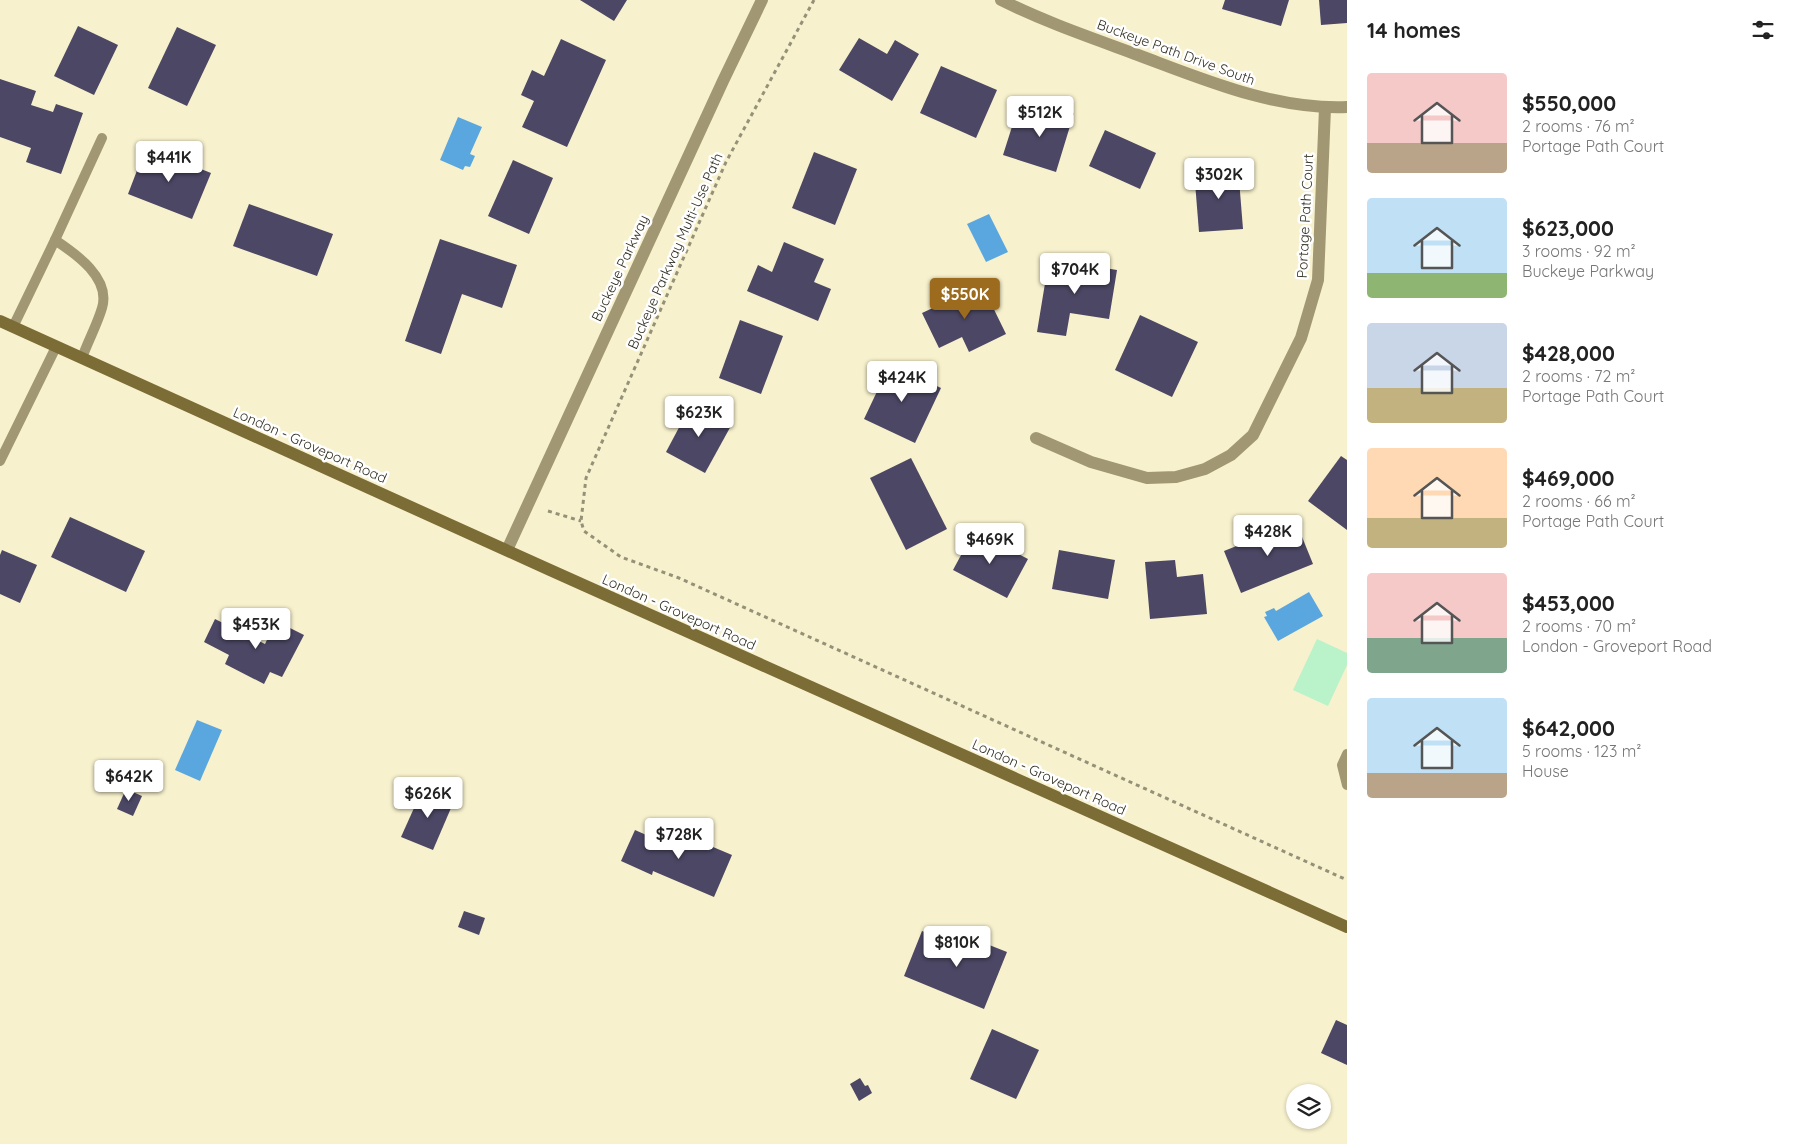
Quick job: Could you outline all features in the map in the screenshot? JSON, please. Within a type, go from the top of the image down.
[{"type":"main road","name":"London - Groveport Road","points":[[0,321],[1347,927]]},
{"type":"street","name":"Buckeye Parkway","points":[[507,550],[762,0]]},
{"type":"street","name":"Buckeye Path Drive South","points":[[1001,0],[1034,16],[1195,76],[1256,96],[1325,108],[1347,108]]},
{"type":"street","name":"Portage Path Court","points":[[1036,438],[1091,462],[1147,478],[1176,477],[1205,469],[1231,455],[1253,435],[1301,338],[1318,280],[1325,108]]},
{"type":"lane","points":[[12,327],[102,138]]},
{"type":"lane","points":[[55,240],[81,258],[96,276],[104,297],[103,307],[82,358]]},
{"type":"lane","points":[[0,461],[56,347]]},
{"type":"lane","points":[[1347,754],[1342,766],[1347,785]]},
{"type":"path","name":"Buckeye Parkway Multi-Use Path","points":[[581,521],[586,478],[726,162],[814,0]]},
{"type":"path","points":[[528,504],[581,521],[584,531],[621,557],[679,578],[1347,880]]},
{"type":"green space","points":[[1317,639],[1347,653],[1347,665],[1328,706],[1293,690]]},
{"type":"water","points":[[458,117],[482,127],[470,154],[475,156],[470,167],[465,166],[463,170],[440,160]]},
{"type":"water","points":[[989,214],[1008,252],[986,262],[967,224]]},
{"type":"water","points":[[1309,592],[1323,616],[1278,641],[1264,617],[1267,616],[1265,612],[1274,608],[1276,611]]},
{"type":"water","points":[[197,720],[222,730],[200,781],[175,770]]},
{"type":"building","points":[[580,0],[627,0],[614,21]]},
{"type":"building","points":[[1225,0],[1289,0],[1281,26],[1222,9]]},
{"type":"building","points":[[1319,0],[1347,0],[1347,23],[1321,25]]},
{"type":"building","points":[[78,26],[118,45],[94,95],[54,76]]},
{"type":"building","points":[[177,27],[216,45],[187,106],[148,88]]},
{"type":"building","points":[[859,38],[887,54],[895,40],[919,54],[892,101],[839,70]]},
{"type":"building","points":[[561,39],[606,60],[567,147],[522,127],[534,101],[521,95],[532,70],[544,76]]},
{"type":"building","points":[[941,66],[997,90],[976,138],[920,113]]},
{"type":"building","points":[[0,79],[36,91],[31,105],[53,112],[56,104],[83,113],[61,174],[26,162],[31,148],[0,137]]},
{"type":"building","points":[[1047,104],[1074,113],[1056,172],[1003,155],[1016,114],[1041,123]]},
{"type":"building","points":[[1105,130],[1156,153],[1140,189],[1089,166]]},
{"type":"building","points":[[146,147],[211,173],[192,219],[128,194]]},
{"type":"building","points":[[814,152],[857,169],[835,225],[792,208]]},
{"type":"building","points":[[513,160],[553,178],[529,234],[488,216]]},
{"type":"building","points":[[1238,167],[1243,229],[1199,232],[1194,170]]},
{"type":"building","points":[[249,204],[333,234],[317,276],[233,246]]},
{"type":"building","points":[[440,239],[517,265],[502,308],[462,294],[441,354],[405,341]]},
{"type":"building","points":[[784,242],[824,259],[814,282],[831,289],[818,321],[747,291],[758,265],[772,272]]},
{"type":"building","points":[[1049,259],[1117,270],[1109,319],[1070,313],[1066,336],[1037,332]]},
{"type":"building","points":[[982,285],[1006,334],[969,352],[962,337],[939,348],[922,313]]},
{"type":"building","points":[[1140,315],[1198,342],[1172,397],[1115,370]]},
{"type":"building","points":[[740,320],[783,336],[761,394],[719,378]]},
{"type":"building","points":[[890,364],[941,388],[915,443],[864,419]]},
{"type":"building","points":[[692,403],[732,424],[705,473],[666,452]]},
{"type":"building","points":[[1341,456],[1347,460],[1347,530],[1308,501]]},
{"type":"building","points":[[911,458],[947,529],[906,550],[870,478]]},
{"type":"building","points":[[70,517],[145,551],[126,592],[51,557]]},
{"type":"building","points":[[1296,522],[1313,564],[1241,593],[1224,551]]},
{"type":"building","points":[[974,531],[1028,559],[1007,598],[953,570]]},
{"type":"building","points":[[2,550],[37,565],[20,603],[0,594],[0,555]]},
{"type":"building","points":[[1059,550],[1115,560],[1108,599],[1052,589]]},
{"type":"building","points":[[1175,560],[1177,577],[1203,574],[1207,614],[1150,619],[1145,562]]},
{"type":"building","points":[[215,619],[265,644],[276,621],[304,635],[282,677],[270,672],[264,684],[225,664],[229,655],[204,642]]},
{"type":"building","points":[[423,788],[454,801],[433,850],[401,837]]},
{"type":"building","points":[[126,789],[142,796],[133,816],[117,809]]},
{"type":"building","points":[[668,828],[732,855],[714,897],[653,871],[652,875],[621,861],[635,830],[662,842]]},
{"type":"building","points":[[464,911],[485,918],[479,935],[458,927]]},
{"type":"building","points":[[922,931],[964,948],[969,937],[1007,952],[984,1009],[904,976]]},
{"type":"building","points":[[1336,1020],[1347,1025],[1347,1065],[1321,1053]]},
{"type":"building","points":[[992,1029],[1039,1050],[1016,1099],[970,1079]]},
{"type":"building","points":[[860,1078],[865,1086],[868,1085],[872,1093],[859,1101],[850,1084]]}]
